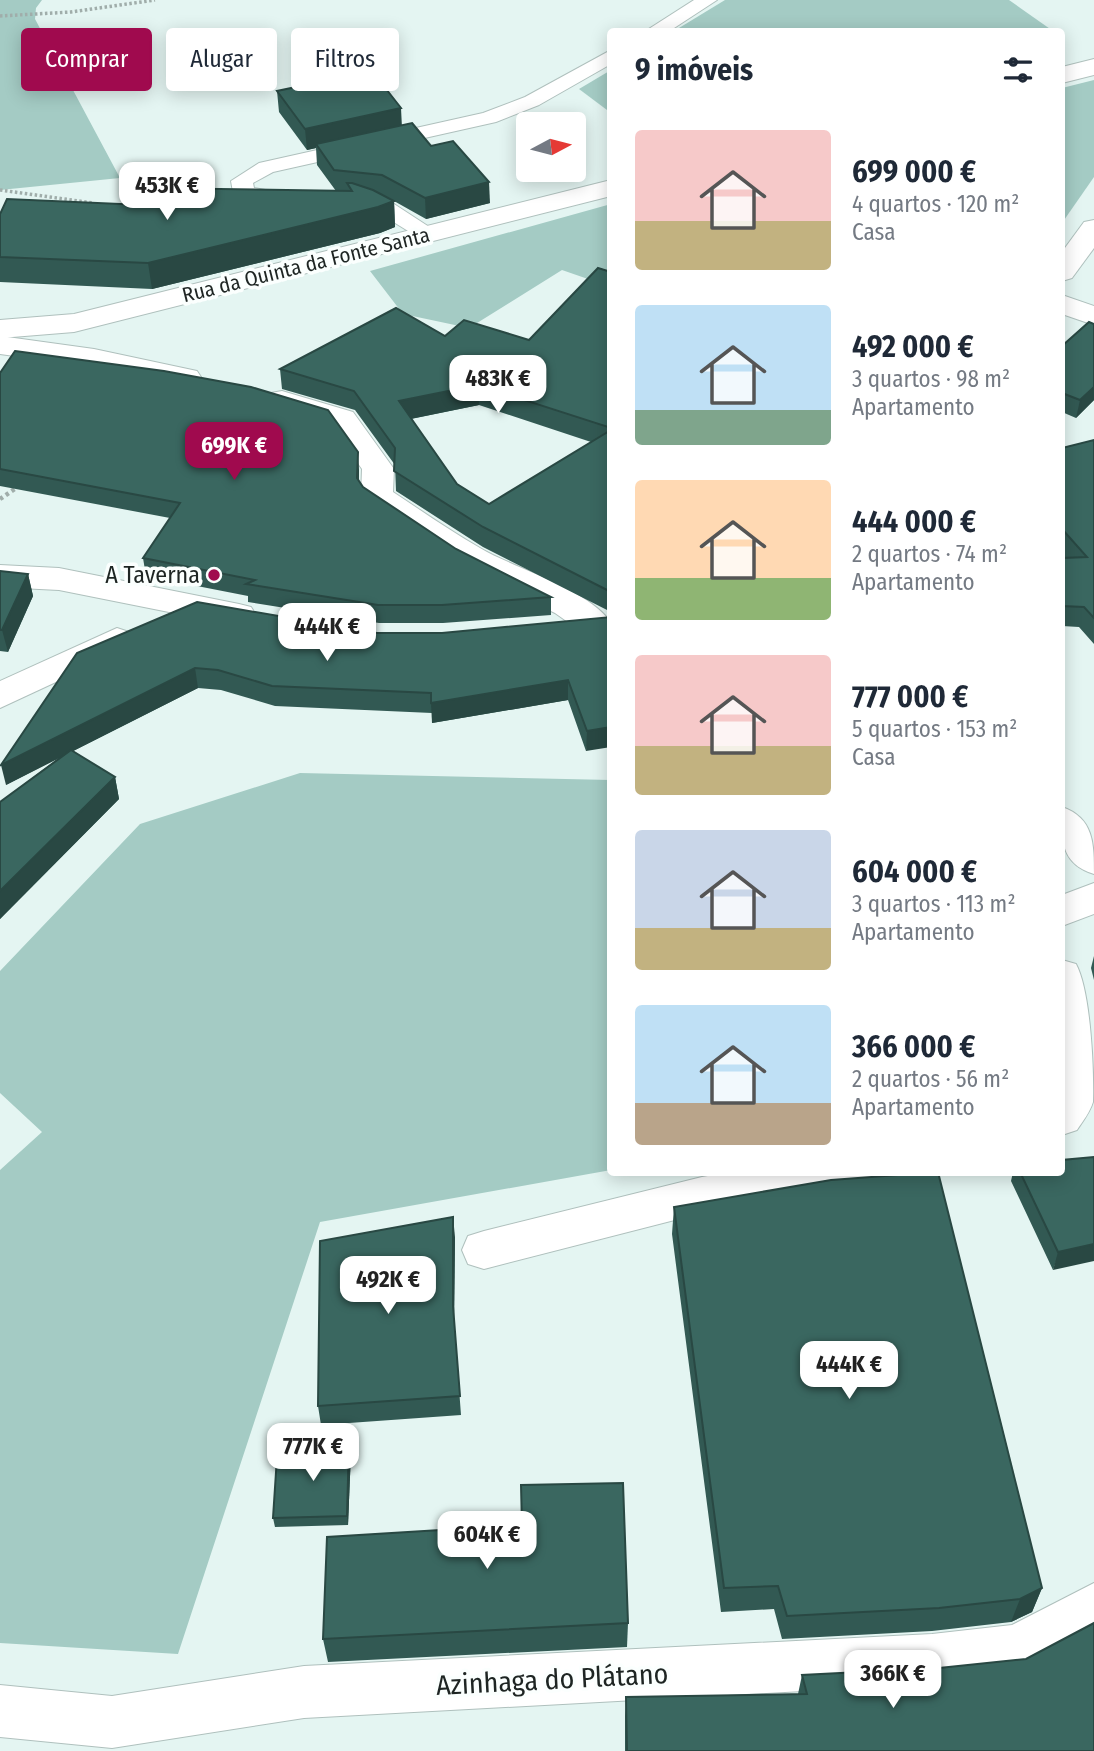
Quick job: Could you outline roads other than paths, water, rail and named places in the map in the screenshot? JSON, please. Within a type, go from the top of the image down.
[{"type":"street","points":[[1065,74],[1094,67]]},
{"type":"street","name":"Rua da Quinta da Fonte Santa","points":[[0,330],[74,323],[607,189]]},
{"type":"street","points":[[1065,268],[1094,228]]},
{"type":"street","points":[[1065,305],[1094,316]]},
{"type":"street","points":[[0,345],[94,359],[213,383]]},
{"type":"street","points":[[251,392],[342,419],[378,469],[377,496],[470,557],[605,621]]},
{"type":"street","points":[[0,576],[59,579],[269,620]]},
{"type":"street","points":[[0,696],[189,606]]},
{"type":"street","points":[[540,629],[605,621]]},
{"type":"street","points":[[1065,825],[1094,860]]},
{"type":"street","points":[[1065,910],[1094,898]]},
{"type":"street","points":[[1065,987],[1080,1048],[1071,1108],[1065,1115]]},
{"type":"street","points":[[484,1250],[702,1195],[834,1176]]},
{"type":"street","name":"Azinhaga do Plátano","points":[[0,1711],[112,1722],[304,1692],[932,1659],[1018,1650],[1094,1607]]},
{"type":"lane","points":[[660,28],[708,0]]},
{"type":"lane","points":[[303,200],[252,196],[244,192],[242,181],[266,167],[489,118],[532,101],[607,58]]},
{"type":"lane","points":[[341,200],[373,202],[391,209],[429,234]]},
{"type":"place","name":"A Taverna","points":[[214,575]]}]
